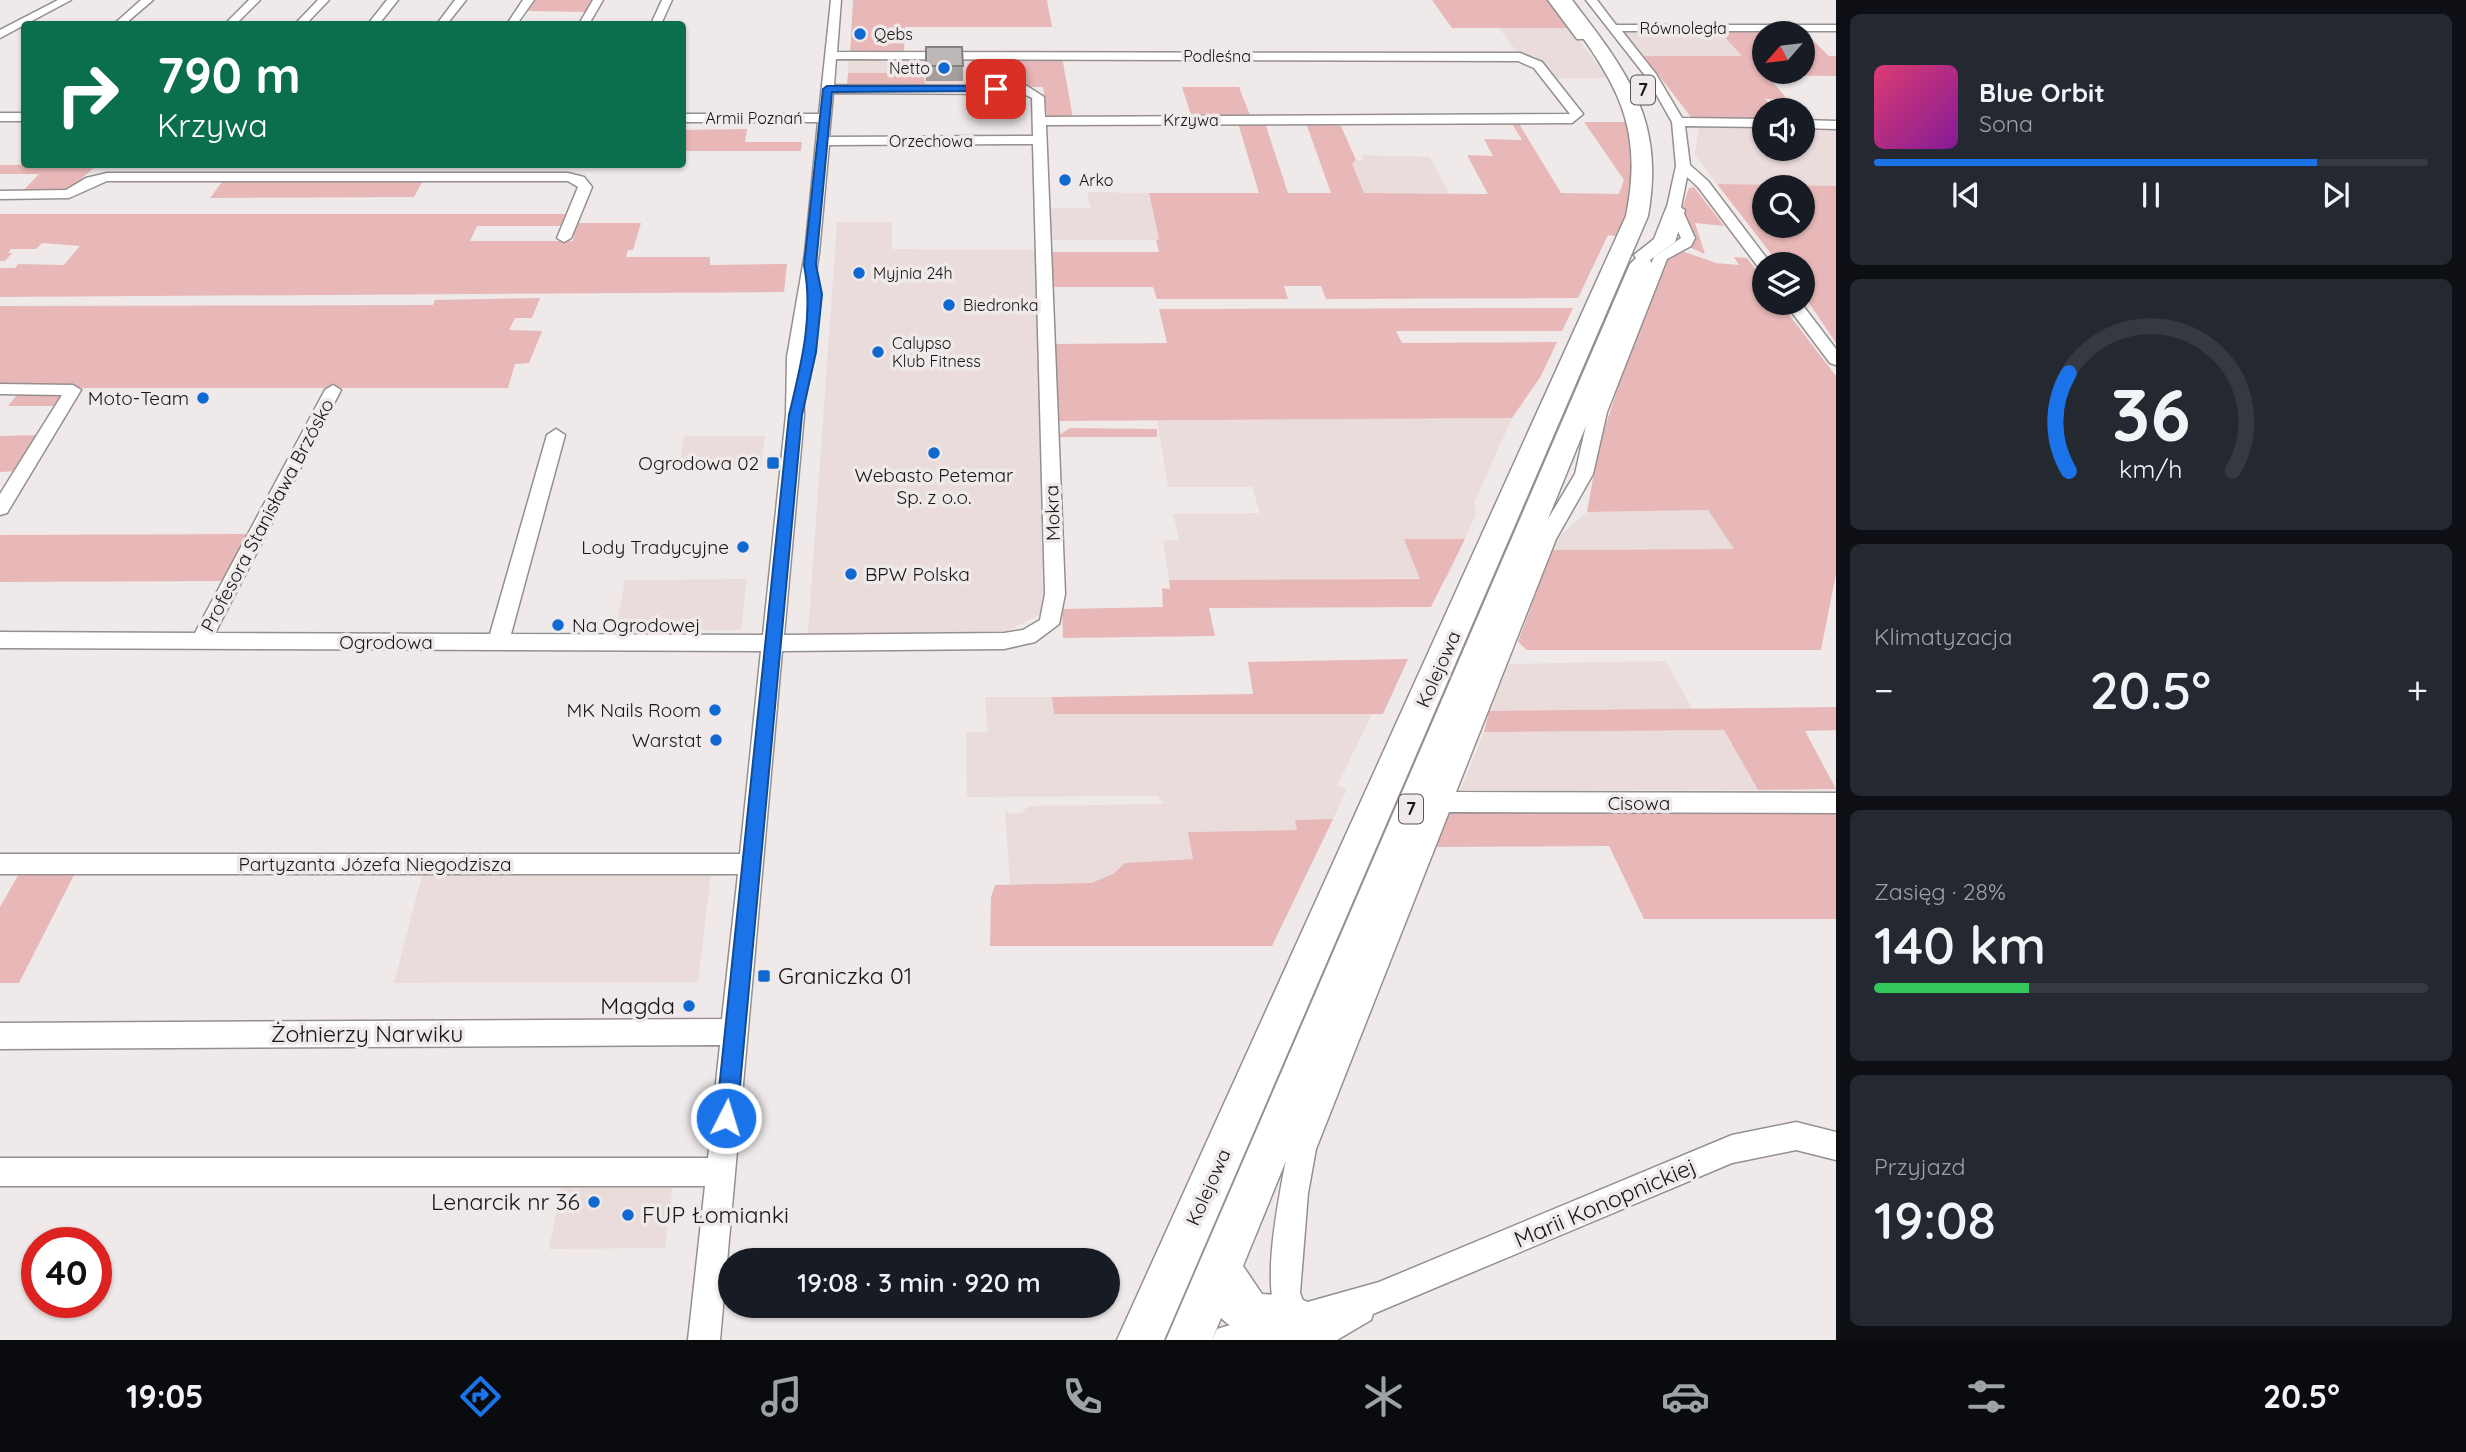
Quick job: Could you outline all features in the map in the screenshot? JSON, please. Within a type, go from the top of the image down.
[{"type":"highway","name":"Kolejowa","points":[[1140,1340],[1637,216],[1645,172],[1641,130],[1627,91],[1599,39],[1564,0]]},
{"type":"highway","name":"Kolejowa","points":[[1189,1340],[1653,256],[1662,197],[1660,134],[1633,74],[1578,0]]},
{"type":"highway","points":[[1653,256],[1664,242],[1674,210]]},
{"type":"highway","points":[[1220,1265],[1234,1297],[1248,1313],[1300,1333]]},
{"type":"street","points":[[26,21],[66,0]]},
{"type":"street","points":[[123,21],[148,0]]},
{"type":"street","points":[[232,21],[255,0]]},
{"type":"street","points":[[303,21],[324,0]]},
{"type":"street","points":[[376,21],[393,0]]},
{"type":"street","points":[[444,21],[461,0]]},
{"type":"street","points":[[514,21],[529,0]]},
{"type":"street","points":[[586,21],[598,0]]},
{"type":"street","points":[[657,21],[667,0]]},
{"type":"street","points":[[704,1340],[795,415],[801,364],[816,294],[810,265],[836,0]]},
{"type":"street","name":"Kolejowa","points":[[1553,0],[1599,39],[1653,77],[1678,122],[1684,166],[1674,210]]},
{"type":"street","name":"Kolejowa","points":[[1591,0],[1599,39]]},
{"type":"street","points":[[0,35],[21,24]]},
{"type":"street","name":"Równoległa","points":[[1599,39],[1836,28]]},
{"type":"street","name":"Podleśna","points":[[831,55],[1520,57],[1538,65],[1577,114]]},
{"type":"street","points":[[827,89],[1033,91],[1038,97],[1040,130]]},
{"type":"street","points":[[5,117],[21,106]]},
{"type":"street","name":"Krzywa","points":[[1040,130],[1574,119],[1577,114]]},
{"type":"street","name":"Armii Poznań","points":[[686,118],[825,118]]},
{"type":"street","points":[[1678,122],[1752,123]]},
{"type":"street","points":[[1815,124],[1836,125]]},
{"type":"street","name":"Orzechowa","points":[[822,141],[1040,130]]},
{"type":"street","name":"Mokra","points":[[773,643],[1004,641],[1028,637],[1049,624],[1055,594],[1040,130]]},
{"type":"street","points":[[1684,166],[1703,184],[1754,252]]},
{"type":"street","points":[[0,195],[69,194],[92,181],[107,177],[573,178],[584,185],[564,238]]},
{"type":"street","points":[[1300,1333],[1286,1293],[1294,1193],[1302,1149],[1546,539],[1584,474],[1598,412],[1653,256]]},
{"type":"street","points":[[1802,315],[1836,360]]},
{"type":"street","points":[[0,389],[73,390],[3,502]]},
{"type":"street","name":"Profesora Stanisława Brzósko","points":[[201,640],[333,390]]},
{"type":"street","points":[[498,643],[556,435]]},
{"type":"street","name":"Ogrodowa","points":[[0,640],[773,643]]},
{"type":"street","name":"Cisowa","points":[[1442,802],[1836,803]]},
{"type":"street","name":"Partyzanta Józefa Niegodzisza","points":[[0,864],[751,864]]},
{"type":"street","name":"Żołnierzy Narwiku","points":[[0,1036],[734,1032]]},
{"type":"street","name":"Marii Konopnickiej","points":[[1228,1340],[1300,1333],[1379,1297],[1732,1149],[1796,1136],[1835,1142]]},
{"type":"street","points":[[0,1172],[721,1172]]},
{"type":"shaded area","points":[[535,0],[594,0],[587,12],[528,11]]},
{"type":"shaded area","points":[[853,0],[1047,0],[1052,27],[905,27],[904,54],[850,53]]},
{"type":"shaded area","points":[[1432,0],[1548,0],[1570,28],[1452,28]]},
{"type":"shaded area","points":[[1499,28],[1570,28],[1608,78],[1553,79],[1535,56],[1520,56]]},
{"type":"shaded area","points":[[1623,31],[1719,31],[1743,56],[1644,56]]},
{"type":"shaded area","points":[[1719,31],[1752,31],[1752,84],[1774,84],[1786,98],[1752,98],[1752,121],[1694,121],[1644,56],[1742,56]]},
{"type":"shaded area","points":[[1815,43],[1829,56],[1836,56],[1836,76],[1815,76]]},
{"type":"shaded area","points":[[1062,57],[1073,118],[1047,116],[1043,87],[989,86],[987,58]]},
{"type":"shaded area","points":[[849,58],[987,58],[989,86],[847,86]]},
{"type":"shaded area","points":[[1603,72],[1608,72],[1621,90],[1629,110],[1636,152],[1635,174],[1627,217],[1620,237],[1608,235],[1578,298],[1326,299],[1321,286],[1284,286],[1288,299],[1157,299],[1153,287],[1052,287],[1050,252],[1159,252],[1156,240],[1159,239],[1149,193],[1259,193],[1238,123],[1265,123],[1288,193],[1331,193],[1306,123],[1341,126],[1356,160],[1352,164],[1364,193],[1488,194],[1467,155],[1493,156],[1484,139],[1522,140],[1511,122],[1518,122],[1561,193],[1619,194],[1624,180],[1584,122],[1628,122],[1620,96]]},
{"type":"shaded area","points":[[848,73],[924,73],[925,86],[847,86]]},
{"type":"shaded area","points":[[1182,87],[1239,87],[1251,118],[1192,118]]},
{"type":"shaded area","points":[[1699,124],[1752,126],[1752,161],[1815,161],[1815,126],[1836,127],[1836,186],[1815,186],[1815,175],[1752,175],[1752,185],[1717,184],[1695,155]]},
{"type":"shaded area","points":[[747,129],[745,142],[802,142],[801,151],[686,151],[686,130]]},
{"type":"shaded area","points":[[1362,155],[1430,157],[1449,193],[1363,193],[1352,164],[1356,160],[1363,160]]},
{"type":"shaded area","points":[[0,165],[21,165],[21,168],[94,168],[69,190],[22,192],[39,174],[0,174]]},
{"type":"shaded area","points":[[220,179],[424,179],[414,197],[210,198],[222,182]]},
{"type":"shaded area","points":[[1717,184],[1752,185],[1752,229]]},
{"type":"shaded area","points":[[1815,186],[1836,186],[1836,343],[1815,312],[1815,252],[1770,252],[1759,238],[1815,238]]},
{"type":"shaded area","points":[[1694,187],[1724,226],[1695,223],[1705,254],[1687,246],[1693,243],[1693,231],[1680,215],[1689,188]]},
{"type":"shaded area","points":[[1087,192],[1149,193],[1159,240],[1051,240],[1049,208],[1091,208]]},
{"type":"shaded area","points":[[0,214],[567,214],[563,226],[477,226],[470,241],[573,241],[576,223],[641,223],[633,250],[628,250],[626,257],[710,257],[710,265],[787,264],[784,292],[0,297],[0,268],[15,268],[18,264],[64,265],[80,246],[42,243],[36,249],[11,249],[8,253],[12,253],[5,261],[0,261]]},
{"type":"shaded area","points":[[837,222],[892,222],[892,249],[1038,250],[1043,613],[999,635],[808,633]]},
{"type":"shaded area","points":[[1679,250],[1716,263],[1739,265],[1734,257],[1747,258],[1752,264],[1752,315],[1789,315],[1836,376],[1836,574],[1821,650],[1527,650],[1518,642],[1552,550],[1734,549],[1708,510],[1587,512],[1599,445],[1625,367],[1669,256]]},
{"type":"shaded area","points":[[540,298],[532,318],[515,318],[509,330],[542,331],[529,363],[515,364],[508,388],[0,388],[0,306],[433,305],[435,300]]},
{"type":"shaded area","points":[[1573,308],[1562,331],[1396,331],[1402,343],[1557,342],[1541,376],[1512,418],[1059,421],[1053,344],[1167,343],[1159,309]]},
{"type":"shaded area","points":[[20,391],[63,392],[55,406],[8,406]]},
{"type":"shaded area","points":[[1512,418],[1474,503],[1476,514],[1447,578],[1169,580],[1163,541],[1179,540],[1173,514],[1260,513],[1252,487],[1168,487],[1157,420]]},
{"type":"shaded area","points":[[1070,428],[1157,429],[1157,437],[1056,437]]},
{"type":"shaded area","points":[[38,435],[17,471],[0,472],[0,436]]},
{"type":"shaded area","points":[[684,436],[765,436],[761,466],[680,467]]},
{"type":"shaded area","points":[[1708,510],[1735,549],[1552,550],[1557,538],[1587,512]]},
{"type":"shaded area","points":[[248,534],[224,581],[0,582],[0,535]]},
{"type":"shaded area","points":[[1404,539],[1465,539],[1431,607],[1209,608],[1215,636],[1063,638],[1062,609],[1163,607],[1162,588],[1170,589],[1169,580],[1420,579]]},
{"type":"shaded area","points":[[747,579],[741,630],[616,630],[625,580]]},
{"type":"shaded area","points":[[1408,659],[1383,714],[1054,714],[1052,697],[1253,694],[1248,662]]},
{"type":"shaded area","points":[[1666,661],[1693,710],[1489,711],[1509,664]]},
{"type":"shaded area","points":[[985,697],[1052,697],[1054,714],[1373,712],[1337,786],[1347,789],[1333,819],[1296,820],[1298,830],[1189,832],[1193,859],[1125,863],[1113,874],[1091,883],[1010,885],[1005,809],[1010,814],[1022,813],[1028,806],[1164,804],[1157,796],[967,797],[966,732],[988,732]]},
{"type":"shaded area","points":[[1836,707],[1836,730],[1805,731],[1836,789],[1758,790],[1724,730],[1484,732],[1489,711]]},
{"type":"shaded area","points":[[1724,730],[1758,790],[1460,790],[1484,732]]},
{"type":"shaded area","points":[[1449,813],[1836,813],[1836,919],[1644,919],[1609,846],[1434,847]]},
{"type":"shaded area","points":[[1333,819],[1272,946],[990,946],[991,897],[995,885],[1091,883],[1113,874],[1125,863],[1193,859],[1188,832],[1297,830],[1295,820]]},
{"type":"shaded area","points":[[76,871],[19,983],[0,983],[0,907],[20,872]]},
{"type":"shaded area","points":[[423,871],[711,873],[698,982],[394,983]]},
{"type":"shaded area","points":[[562,1183],[673,1183],[665,1248],[549,1249]]},
{"type":"building","points":[[926,47],[962,47],[963,66],[926,66]]},
{"type":"place","name":"Qebs","points":[[860,34]]},
{"type":"place","name":"Netto","points":[[944,68]]},
{"type":"place","name":"Arko","points":[[1065,180]]},
{"type":"place","name":"Myjnia 24h","points":[[859,273]]},
{"type":"place","name":"Biedronka","points":[[949,305]]},
{"type":"place","name":"Calypso Klub Fitness","points":[[878,352]]},
{"type":"place","name":"Moto-Team","points":[[203,398]]},
{"type":"place","name":"Webasto Petemar Sp. z o.o.","points":[[934,453]]},
{"type":"place","name":"Ogrodowa 02","points":[[773,463]]},
{"type":"place","name":"Lody Tradycyjne","points":[[743,547]]},
{"type":"place","name":"BPW Polska","points":[[851,574]]},
{"type":"place","name":"Na Ogrodowej","points":[[558,625]]},
{"type":"place","name":"MK Nails Room","points":[[715,710]]},
{"type":"place","name":"Warstat","points":[[716,740]]},
{"type":"place","name":"Graniczka 01","points":[[764,976]]},
{"type":"place","name":"Magda","points":[[689,1006]]},
{"type":"place","name":"Lenarcik nr 36","points":[[594,1202]]},
{"type":"place","name":"FUP Łomianki","points":[[628,1215]]},
{"type":"route","points":[[726,1118],[795,415],[810,352],[816,294],[810,265],[827,89],[996,89]]}]
